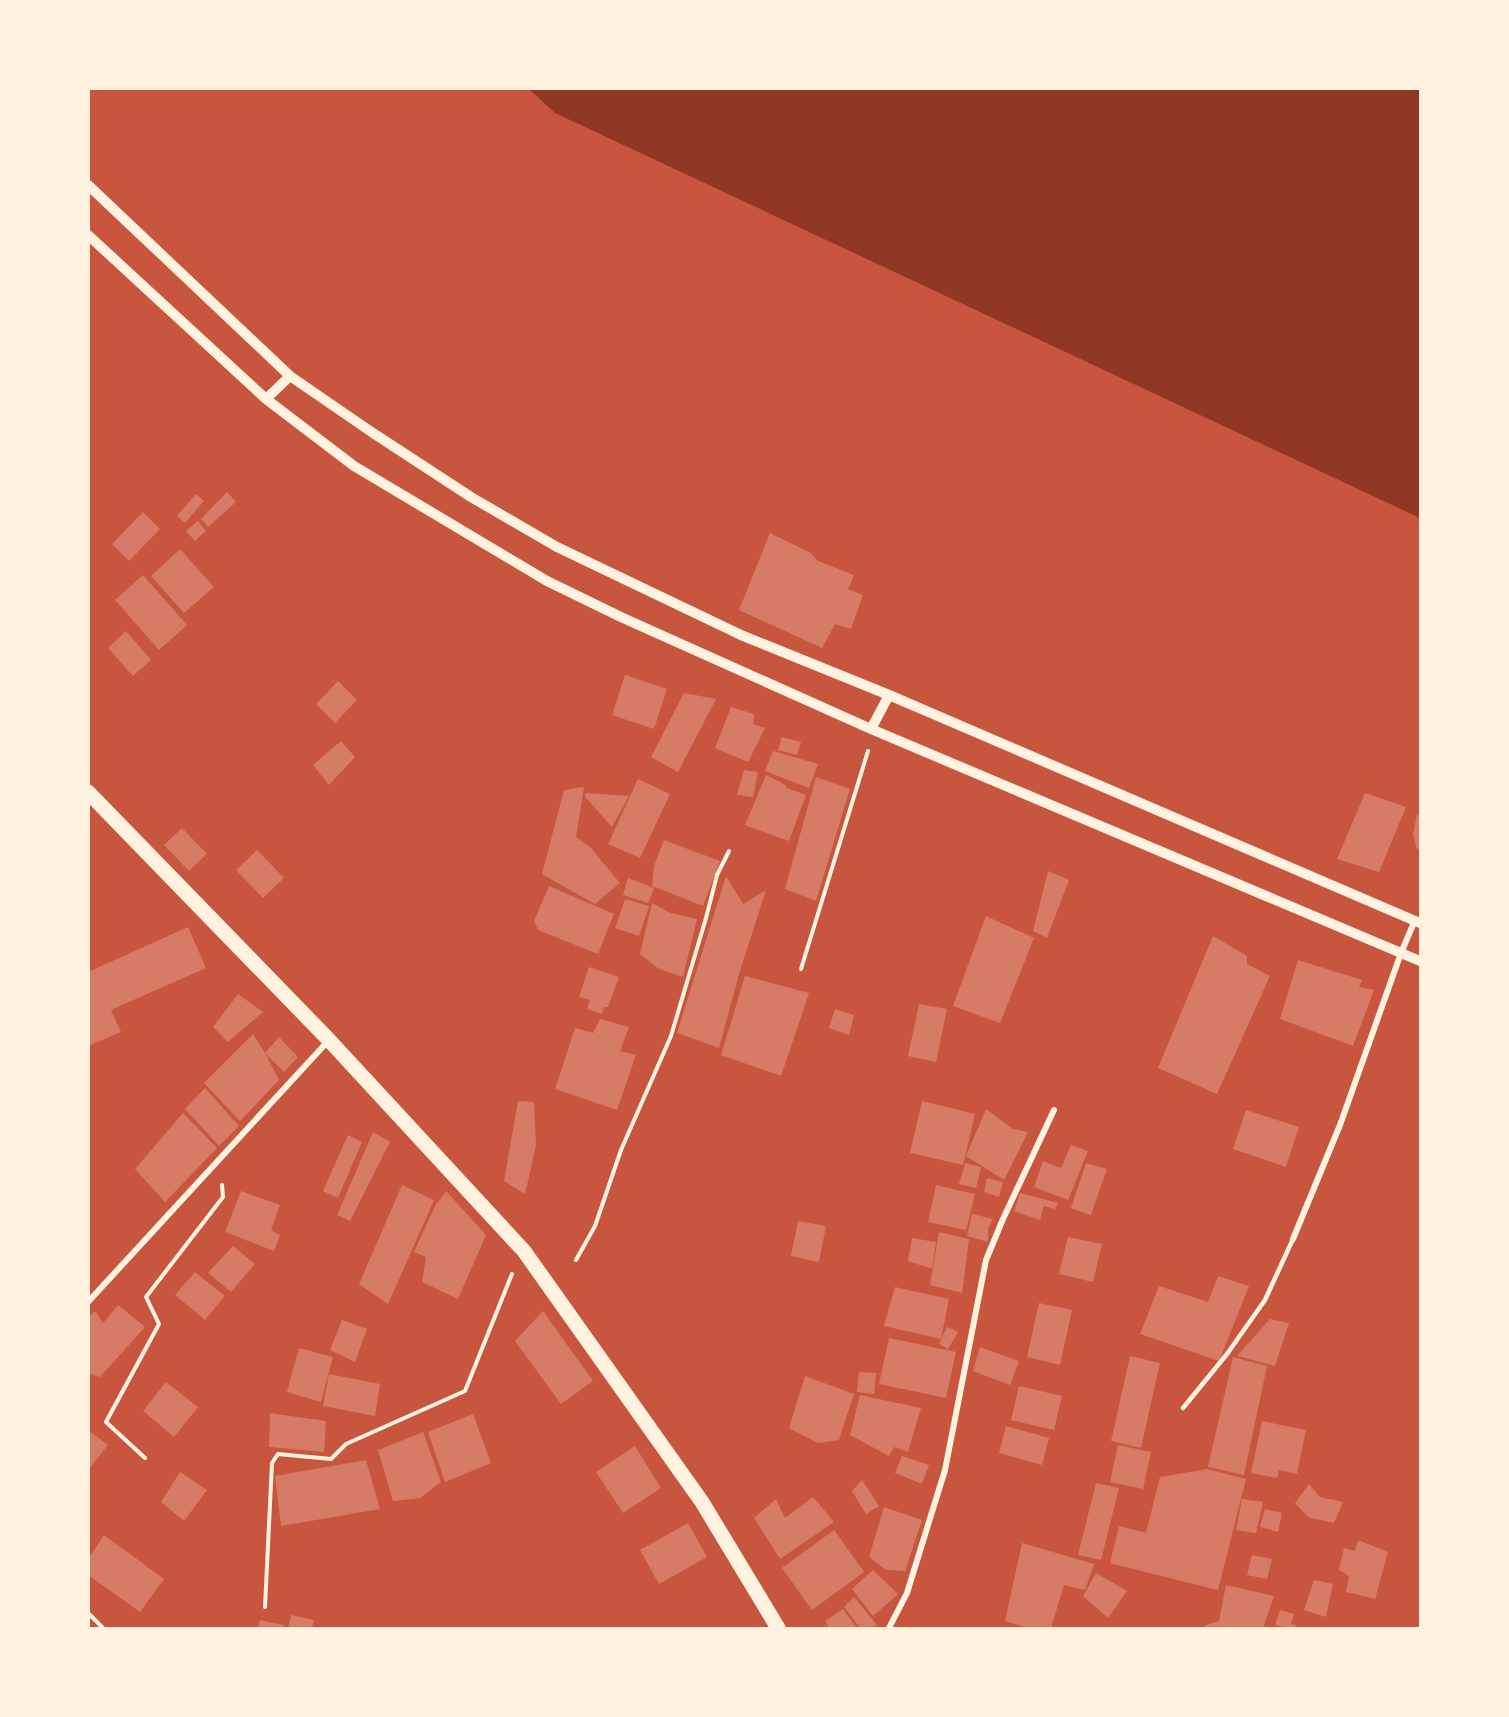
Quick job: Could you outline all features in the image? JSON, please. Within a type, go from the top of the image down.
[{"type":"main road","points":[[88,792],[329,1040],[524,1251],[702,1502],[778,1629]]},
{"type":"street","points":[[88,184],[290,376],[471,497],[557,547],[741,634],[1418,921],[1401,953],[1340,1125],[1293,1239]]},
{"type":"street","points":[[88,235],[266,399],[354,466],[547,580],[623,618],[873,730],[1420,961]]},
{"type":"street","points":[[266,399],[290,376]]},
{"type":"street","points":[[873,730],[889,695]]},
{"type":"street","points":[[88,1302],[329,1040]]},
{"type":"street","points":[[889,1629],[907,1593],[945,1470],[986,1260],[1003,1218],[1054,1110]]},
{"type":"lane","points":[[1183,1407],[1227,1354],[1265,1300],[1293,1239]]},
{"type":"path","points":[[801,969],[873,730]]},
{"type":"path","points":[[576,1260],[595,1226],[621,1150],[671,1036],[717,875],[729,851]]},
{"type":"path","points":[[145,1458],[106,1422],[159,1324],[146,1296],[224,1197],[218,1161]]},
{"type":"path","points":[[265,1607],[272,1463],[278,1454],[332,1459],[346,1444],[465,1391],[514,1267]]},
{"type":"path","points":[[88,1613],[103,1629]]},
{"type":"shaded area","points":[[529,89],[1420,89],[1420,518],[555,113]]},
{"type":"building","points":[[227,492],[236,502],[208,527],[201,519]]},
{"type":"building","points":[[196,494],[204,501],[185,523],[177,516]]},
{"type":"building","points":[[143,512],[160,529],[129,561],[112,544]]},
{"type":"building","points":[[198,521],[206,531],[195,541],[186,531]]},
{"type":"building","points":[[770,533],[811,553],[818,561],[854,575],[848,589],[863,595],[851,629],[835,624],[822,648],[739,610]]},
{"type":"building","points":[[180,549],[214,587],[184,613],[151,576]]},
{"type":"building","points":[[143,575],[187,625],[159,650],[115,600]]},
{"type":"building","points":[[126,631],[151,660],[133,676],[108,648]]},
{"type":"building","points":[[625,675],[667,689],[654,729],[612,715]]},
{"type":"building","points":[[338,681],[357,700],[335,723],[316,704]]},
{"type":"building","points":[[684,693],[716,699],[678,772],[651,757]]},
{"type":"building","points":[[731,707],[754,714],[753,724],[765,728],[748,762],[715,748]]},
{"type":"building","points":[[782,737],[801,742],[797,755],[778,750]]},
{"type":"building","points":[[341,741],[355,757],[329,785],[313,765]]},
{"type":"building","points":[[773,751],[818,764],[809,788],[765,771]]},
{"type":"building","points":[[744,770],[758,772],[753,797],[737,795]]},
{"type":"building","points":[[766,775],[784,784],[787,788],[806,795],[789,841],[745,825]]},
{"type":"building","points":[[816,777],[850,789],[816,901],[785,889]]},
{"type":"building","points":[[638,779],[670,794],[640,858],[608,844]]},
{"type":"building","points":[[584,787],[576,837],[590,847],[620,883],[595,904],[542,874],[564,790]]},
{"type":"building","points":[[585,793],[629,796],[612,827],[585,797]]},
{"type":"building","points":[[1365,793],[1406,807],[1379,872],[1337,859]]},
{"type":"building","points":[[1417,814],[1420,815],[1420,850],[1417,849],[1413,835]]},
{"type":"building","points":[[182,828],[207,854],[189,871],[164,845]]},
{"type":"building","points":[[664,840],[720,861],[703,906],[652,886],[654,866]]},
{"type":"building","points":[[257,850],[284,878],[263,898],[236,870]]},
{"type":"building","points":[[1048,871],[1069,880],[1047,938],[1033,931]]},
{"type":"building","points":[[726,876],[743,904],[766,890],[739,974],[719,1048],[677,1033]]},
{"type":"building","points":[[628,878],[654,888],[648,903],[623,895]]},
{"type":"building","points":[[549,886],[614,914],[598,954],[538,930],[534,921]]},
{"type":"building","points":[[625,899],[649,906],[639,936],[615,928]]},
{"type":"building","points":[[652,903],[670,913],[697,919],[683,977],[659,969],[640,954]]},
{"type":"building","points":[[986,916],[1034,938],[1000,1023],[953,1006]]},
{"type":"building","points":[[188,927],[206,968],[111,1010],[121,1032],[88,1046],[88,972]]},
{"type":"building","points":[[1213,936],[1247,956],[1247,964],[1270,976],[1217,1094],[1158,1068]]},
{"type":"building","points":[[1298,960],[1362,980],[1359,987],[1374,990],[1353,1046],[1280,1019]]},
{"type":"building","points":[[589,967],[619,977],[608,1007],[604,1007],[602,1014],[587,1009],[590,1000],[579,997]]},
{"type":"building","points":[[745,976],[809,993],[781,1076],[721,1055]]},
{"type":"building","points":[[238,994],[263,1012],[228,1042],[213,1027]]},
{"type":"building","points":[[919,1004],[947,1009],[936,1062],[908,1056]]},
{"type":"building","points":[[835,1009],[854,1015],[849,1035],[829,1028]]},
{"type":"building","points":[[600,1019],[629,1027],[620,1051],[636,1055],[617,1110],[555,1089],[575,1028],[593,1033]]},
{"type":"building","points":[[253,1034],[279,1080],[240,1121],[204,1083]]},
{"type":"building","points":[[279,1037],[298,1057],[284,1072],[265,1053]]},
{"type":"building","points":[[205,1088],[239,1126],[219,1146],[185,1109]]},
{"type":"building","points":[[518,1101],[534,1102],[536,1145],[525,1194],[504,1181]]},
{"type":"building","points":[[922,1101],[975,1114],[963,1165],[910,1153]]},
{"type":"building","points":[[986,1109],[1013,1129],[1028,1132],[1004,1180],[966,1156]]},
{"type":"building","points":[[1246,1110],[1299,1127],[1286,1167],[1233,1149]]},
{"type":"building","points":[[183,1113],[217,1148],[165,1202],[135,1169]]},
{"type":"building","points":[[373,1132],[390,1142],[350,1221],[337,1215]]},
{"type":"building","points":[[348,1135],[362,1142],[338,1198],[323,1191]]},
{"type":"building","points":[[1071,1145],[1088,1151],[1068,1200],[1034,1187],[1043,1161],[1061,1168]]},
{"type":"building","points":[[965,1163],[981,1167],[976,1188],[959,1184]]},
{"type":"building","points":[[1086,1163],[1107,1169],[1091,1215],[1071,1208]]},
{"type":"building","points":[[987,1178],[1003,1182],[999,1197],[984,1192]]},
{"type":"building","points":[[402,1185],[434,1200],[388,1304],[359,1284]]},
{"type":"building","points":[[936,1185],[975,1194],[966,1230],[928,1222]]},
{"type":"building","points":[[241,1191],[280,1205],[271,1230],[280,1235],[274,1251],[225,1232]]},
{"type":"building","points":[[446,1191],[486,1235],[458,1299],[422,1282],[426,1257],[414,1252],[435,1206]]},
{"type":"building","points":[[1020,1193],[1058,1203],[1055,1209],[1044,1206],[1040,1220],[1014,1211]]},
{"type":"building","points":[[972,1214],[993,1219],[988,1228],[988,1242],[967,1236]]},
{"type":"building","points":[[798,1221],[826,1226],[819,1262],[791,1256]]},
{"type":"building","points":[[939,1232],[969,1239],[962,1293],[930,1285]]},
{"type":"building","points":[[1068,1237],[1102,1244],[1093,1282],[1059,1274]]},
{"type":"building","points":[[912,1238],[936,1242],[932,1269],[908,1261]]},
{"type":"building","points":[[233,1246],[255,1264],[231,1292],[208,1273]]},
{"type":"building","points":[[195,1272],[225,1296],[205,1320],[175,1295]]},
{"type":"building","points":[[1218,1276],[1249,1286],[1219,1361],[1140,1334],[1159,1286],[1208,1302]]},
{"type":"building","points":[[895,1287],[949,1299],[941,1339],[884,1326]]},
{"type":"building","points":[[1039,1303],[1072,1310],[1060,1365],[1027,1357]]},
{"type":"building","points":[[118,1305],[145,1327],[100,1377],[88,1373],[88,1318],[95,1311],[103,1323]]},
{"type":"building","points":[[543,1311],[593,1381],[561,1404],[515,1341]]},
{"type":"building","points":[[1270,1319],[1289,1323],[1275,1366],[1237,1356]]},
{"type":"building","points":[[342,1320],[367,1329],[355,1362],[330,1350]]},
{"type":"building","points":[[947,1327],[958,1332],[948,1349],[939,1344]]},
{"type":"building","points":[[889,1338],[956,1352],[946,1398],[879,1384]]},
{"type":"building","points":[[980,1347],[1019,1361],[1010,1385],[973,1371]]},
{"type":"building","points":[[299,1348],[333,1357],[321,1402],[287,1392]]},
{"type":"building","points":[[1130,1356],[1160,1363],[1141,1448],[1111,1441]]},
{"type":"building","points":[[1233,1357],[1267,1366],[1244,1475],[1208,1467]]},
{"type":"building","points":[[859,1372],[876,1373],[874,1394],[857,1392]]},
{"type":"building","points":[[329,1374],[380,1384],[375,1416],[323,1406]]},
{"type":"building","points":[[805,1376],[854,1394],[839,1440],[818,1443],[789,1428]]},
{"type":"building","points":[[166,1382],[198,1407],[174,1437],[143,1411]]},
{"type":"building","points":[[1019,1386],[1062,1396],[1054,1430],[1011,1420]]},
{"type":"building","points":[[860,1395],[921,1408],[908,1452],[894,1447],[889,1456],[850,1435]]},
{"type":"building","points":[[270,1413],[326,1421],[324,1452],[269,1447]]},
{"type":"building","points":[[473,1414],[491,1463],[445,1482],[428,1432]]},
{"type":"building","points":[[1262,1421],[1306,1430],[1297,1474],[1279,1470],[1277,1478],[1251,1473]]},
{"type":"building","points":[[1006,1426],[1049,1438],[1042,1465],[999,1453]]},
{"type":"building","points":[[88,1430],[108,1445],[88,1470]]},
{"type":"building","points":[[423,1432],[441,1482],[420,1498],[393,1501],[378,1450]]},
{"type":"building","points":[[1118,1445],[1151,1452],[1143,1489],[1110,1482]]},
{"type":"building","points":[[635,1446],[661,1488],[623,1513],[596,1472]]},
{"type":"building","points":[[902,1456],[929,1465],[922,1484],[895,1473]]},
{"type":"building","points":[[366,1460],[380,1509],[281,1526],[275,1476]]},
{"type":"building","points":[[1207,1469],[1246,1479],[1218,1590],[1110,1563],[1119,1526],[1146,1533],[1160,1477]]},
{"type":"building","points":[[180,1472],[207,1490],[184,1521],[161,1502]]},
{"type":"building","points":[[862,1480],[879,1506],[866,1514],[852,1491]]},
{"type":"building","points":[[1096,1483],[1119,1488],[1101,1560],[1078,1555]]},
{"type":"building","points":[[1309,1484],[1320,1497],[1343,1502],[1334,1523],[1308,1517],[1295,1503]]},
{"type":"building","points":[[813,1497],[834,1522],[780,1559],[754,1518],[776,1499],[785,1518]]},
{"type":"building","points":[[1242,1499],[1263,1502],[1256,1533],[1236,1530]]},
{"type":"building","points":[[884,1507],[922,1520],[905,1571],[886,1570],[869,1557]]},
{"type":"building","points":[[1265,1509],[1282,1513],[1278,1532],[1260,1527]]},
{"type":"building","points":[[688,1523],[707,1557],[659,1584],[640,1550]]},
{"type":"building","points":[[834,1530],[864,1572],[812,1610],[782,1568]]},
{"type":"building","points":[[104,1535],[164,1579],[140,1612],[88,1575],[88,1559]]},
{"type":"building","points":[[1358,1540],[1388,1552],[1375,1599],[1346,1592],[1349,1576],[1339,1570],[1344,1548],[1355,1551]]},
{"type":"building","points":[[1022,1543],[1094,1564],[1085,1590],[1064,1585],[1051,1628],[1028,1628],[1005,1621]]},
{"type":"building","points":[[1252,1555],[1272,1559],[1267,1579],[1247,1575]]},
{"type":"building","points":[[873,1570],[898,1594],[873,1616],[852,1589]]},
{"type":"building","points":[[1096,1573],[1127,1591],[1108,1618],[1083,1596]]},
{"type":"building","points":[[1314,1580],[1333,1584],[1326,1617],[1304,1610]]},
{"type":"building","points":[[1226,1585],[1274,1596],[1263,1628],[1205,1628],[1206,1625],[1219,1621]]},
{"type":"building","points":[[854,1597],[877,1625],[873,1628],[860,1628],[844,1607]]},
{"type":"building","points":[[843,1609],[857,1628],[829,1628],[825,1621]]},
{"type":"building","points":[[1280,1610],[1294,1614],[1291,1624],[1296,1625],[1295,1628],[1275,1625]]},
{"type":"building","points":[[291,1615],[314,1620],[312,1628],[288,1628]]},
{"type":"building","points":[[260,1620],[284,1625],[283,1628],[258,1628]]}]
